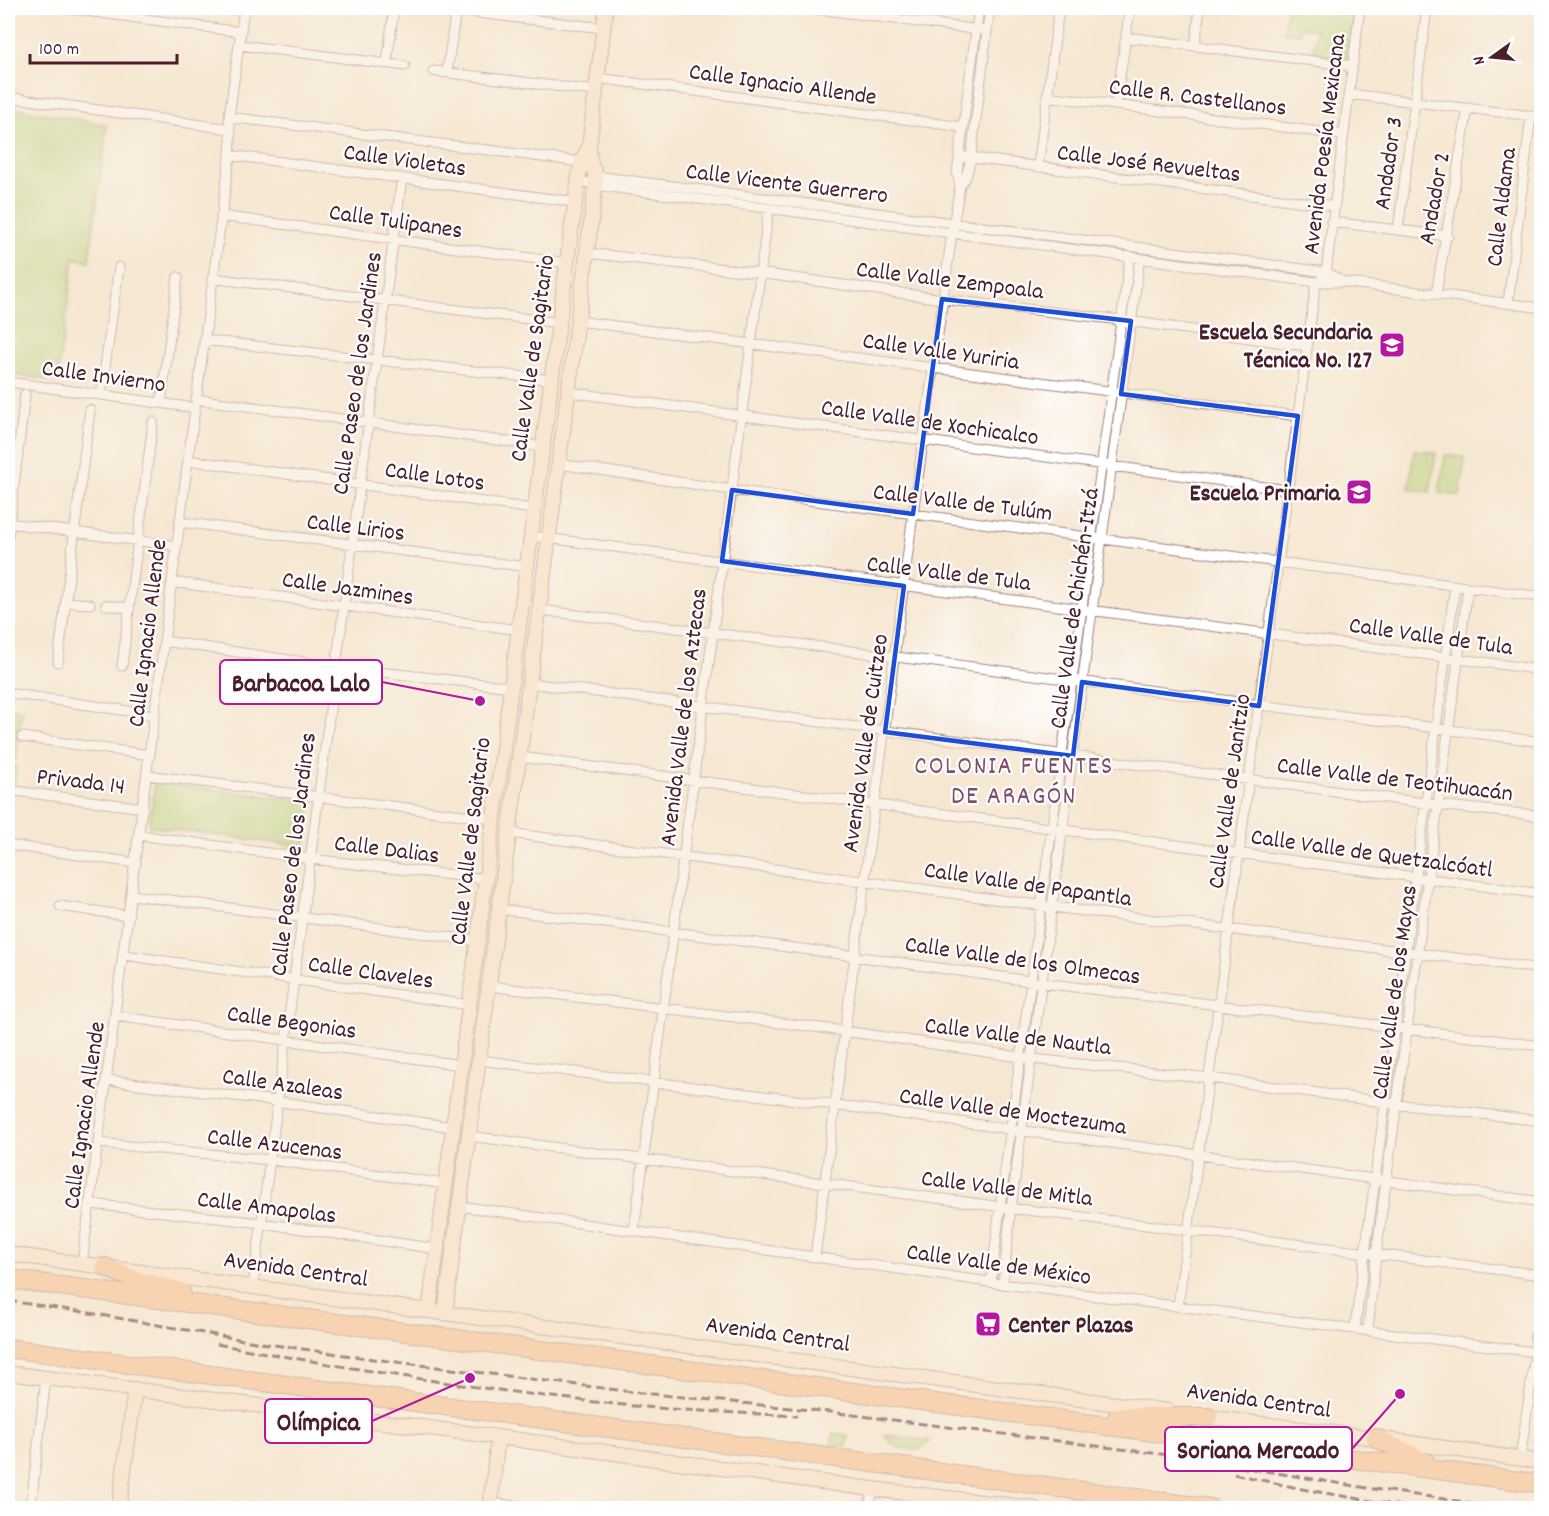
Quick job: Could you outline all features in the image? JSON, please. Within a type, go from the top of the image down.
[{"type":"highway","points":[[105,1267],[138,1281],[175,1290],[229,1308]]},
{"type":"highway","name":"Avenida Central","points":[[8,1279],[1542,1484]]},
{"type":"highway","points":[[8,1348],[1210,1509]]},
{"type":"highway","points":[[1045,1417],[1208,1417]]},
{"type":"highway","points":[[1376,1438],[1442,1470]]},
{"type":"highway","points":[[1137,1499],[1163,1509]]},
{"type":"street","points":[[64,8],[241,32]]},
{"type":"street","name":"Calle Ignacio Allende","points":[[82,1263],[230,155],[229,117],[244,8]]},
{"type":"street","points":[[387,63],[394,8]]},
{"type":"street","points":[[596,181],[589,147],[606,8]]},
{"type":"street","points":[[810,8],[987,31]]},
{"type":"street","points":[[960,185],[957,173],[979,8]]},
{"type":"street","points":[[960,185],[966,177],[971,158],[990,8]]},
{"type":"street","points":[[1038,167],[1059,8]]},
{"type":"street","points":[[1116,105],[1130,8]]},
{"type":"street","points":[[1195,46],[1200,8]]},
{"type":"street","name":"Avenida Poesía Mexicana","points":[[1316,282],[1326,272],[1360,8]]},
{"type":"street","name":"Andador 3","points":[[1398,230],[1427,8]]},
{"type":"street","points":[[447,72],[455,16],[460,10],[603,28]]},
{"type":"street","points":[[1126,37],[1352,66]]},
{"type":"street","points":[[240,45],[405,66]]},
{"type":"street","name":"Calle Ignacio Allende","points":[[433,71],[597,85],[963,127]]},
{"type":"street","points":[[1348,94],[1542,117]]},
{"type":"street","name":"Calle R. Castellanos","points":[[1047,96],[1343,135]]},
{"type":"street","points":[[8,97],[231,129]]},
{"type":"street","name":"Andador 2","points":[[1436,294],[1442,255],[1448,236],[1468,108]]},
{"type":"street","name":"Calle Aldama","points":[[1508,303],[1531,116]]},
{"type":"street","points":[[229,117],[581,162],[596,181]]},
{"type":"street","name":"Calle Valle de Sagitario","points":[[429,1310],[578,180],[581,162],[589,147]]},
{"type":"street","name":"Calle Violetas","points":[[230,155],[575,202]]},
{"type":"street","name":"Calle José Revueltas","points":[[959,156],[1334,206]]},
{"type":"street","name":"Calle Paseo de los Jardines","points":[[253,1286],[280,1102],[318,798],[402,178]]},
{"type":"street","name":"Calle Vicente Guerrero","points":[[578,180],[953,223],[1326,272],[1343,282]]},
{"type":"street","name":"Calle Valle de Sagitario","points":[[445,1313],[596,181]]},
{"type":"street","name":"Calle Vicente Guerrero","points":[[596,181],[769,208],[1316,282],[1343,282],[1542,308]]},
{"type":"street","name":"Avenida Valle de Cuitzeo","points":[[815,1257],[942,299],[960,185]]},
{"type":"street","name":"Avenida Valle de los Aztecas","points":[[634,1231],[769,208]]},
{"type":"street","name":"Calle Tulipanes","points":[[221,216],[567,263]]},
{"type":"street","points":[[1331,222],[1448,236]]},
{"type":"street","name":"Calle Valle Zempoala","points":[[587,253],[759,273],[1307,346]]},
{"type":"street","name":"Calle Valle de Chichén-Itzá","points":[[991,1282],[1071,681],[1092,536],[1106,464],[1135,257]]},
{"type":"street","points":[[100,394],[119,267]]},
{"type":"street","points":[[161,403],[178,277]]},
{"type":"street","points":[[212,278],[560,323]]},
{"type":"street","name":"Calle Valle de Janitzio","points":[[1178,1306],[1316,282]]},
{"type":"street","name":"Calle Valle Yuriria","points":[[578,321],[1298,416]]},
{"type":"street","points":[[204,340],[552,380]]},
{"type":"street","name":"Calle Invierno","points":[[8,382],[161,403],[196,403],[369,423],[532,445],[542,449]]},
{"type":"street","name":"Calle Valle de Xochicalco","points":[[568,392],[1288,490]]},
{"type":"street","points":[[8,537],[25,394]]},
{"type":"street","points":[[58,662],[90,410]]},
{"type":"street","points":[[122,666],[153,422]]},
{"type":"street","name":"Calle Lotos","points":[[188,460],[533,509]]},
{"type":"street","name":"Calle Valle de Tulúm","points":[[559,464],[732,490],[1542,597]]},
{"type":"street","name":"Calle Valle de Chichén-Itzá","points":[[1003,1284],[1011,1208],[1102,538],[1106,464]]},
{"type":"street","name":"Calle Lirios","points":[[180,522],[528,567]]},
{"type":"street","points":[[8,523],[177,546]]},
{"type":"street","name":"Calle Valle de Tula","points":[[531,536],[1542,670]]},
{"type":"street","name":"Calle Jazmines","points":[[172,582],[519,630]]},
{"type":"street","name":"Calle Valle de los Mayas","points":[[1355,1327],[1455,586]]},
{"type":"street","name":"Calle Valle de los Mayas","points":[[1368,1329],[1376,1255],[1468,588]]},
{"type":"street","points":[[66,602],[90,604]]},
{"type":"street","points":[[106,605],[129,608]]},
{"type":"street","points":[[540,610],[1542,742]]},
{"type":"street","points":[[165,641],[336,667],[511,687]]},
{"type":"street","name":"Calle Valle de Teotihuacán","points":[[530,683],[1426,804],[1542,816]]},
{"type":"street","points":[[8,693],[155,715]]},
{"type":"street","points":[[22,736],[150,755]]},
{"type":"street","name":"Calle Valle de Quetzalcóatl","points":[[520,757],[1542,894]]},
{"type":"street","points":[[147,775],[494,819]]},
{"type":"street","name":"Privada 14","points":[[15,791],[143,808]]},
{"type":"street","name":"Calle Valle de Papantla","points":[[510,832],[1042,906],[1542,969]]},
{"type":"street","name":"Calle Dalias","points":[[140,835],[311,859],[487,879]]},
{"type":"street","points":[[8,845],[136,863]]},
{"type":"street","points":[[132,895],[479,941]]},
{"type":"street","points":[[60,906],[129,916]]},
{"type":"street","name":"Calle Valle de los Olmecas","points":[[499,909],[1042,983],[1542,1046]]},
{"type":"street","name":"Calle Claveles","points":[[124,954],[470,1005]]},
{"type":"street","name":"Calle Valle de Nautla","points":[[489,986],[845,1031],[1033,1059],[1210,1078],[1542,1121]]},
{"type":"street","name":"Calle Begonias","points":[[116,1016],[461,1065]]},
{"type":"street","name":"Calle Valle de Moctezuma","points":[[479,1060],[835,1105],[1542,1202]]},
{"type":"street","name":"Calle Azaleas","points":[[107,1080],[453,1126]]},
{"type":"street","name":"Calle Valle de Mitla","points":[[469,1136],[1000,1207],[1542,1275]]},
{"type":"street","name":"Calle Azucenas","points":[[99,1143],[271,1161],[446,1184]]},
{"type":"street","name":"Calle Amapolas","points":[[91,1204],[262,1223],[438,1249]]},
{"type":"street","name":"Calle Valle de México","points":[[459,1206],[1003,1284],[1368,1329],[1538,1345]]},
{"type":"street","name":"Avenida Central","points":[[8,1254],[1108,1401],[1208,1417],[1542,1462]]},
{"type":"street","points":[[1520,1459],[1542,1308]]},
{"type":"street","points":[[8,1373],[1033,1509]]},
{"type":"street","points":[[28,1509],[32,1496],[46,1378]]},
{"type":"street","points":[[119,1509],[135,1389]]},
{"type":"street","points":[[498,1437],[490,1506],[535,1509]]},
{"type":"street","points":[[870,1509],[872,1489]]},
{"type":"highlighted area","points":[[942,299],[1131,321],[1121,394],[1298,416],[1259,706],[1082,682],[1073,756],[885,732],[904,586],[722,561],[732,490],[913,514]]},
{"type":"green space","points":[[1287,8],[1355,8],[1347,59],[1313,54],[1316,30],[1300,27],[1299,34],[1284,32]]},
{"type":"green space","points":[[8,107],[107,125],[89,261],[74,258],[57,381],[8,374]]},
{"type":"green space","points":[[1414,450],[1436,453],[1430,492],[1409,489]]},
{"type":"green space","points":[[1445,455],[1465,458],[1460,496],[1439,493]]},
{"type":"green space","points":[[14,709],[22,710],[16,760],[8,759]]},
{"type":"green space","points":[[8,765],[16,766],[10,816],[8,816]]},
{"type":"green space","points":[[155,782],[311,802],[305,847],[149,826]]},
{"type":"green space","points":[[833,1434],[848,1435],[847,1447],[831,1445]]},
{"type":"green space","points":[[885,1435],[930,1441],[918,1450],[907,1449],[896,1446]]},
{"type":"railway","points":[[8,1301],[373,1359],[633,1392],[830,1412],[1168,1455],[1367,1488],[1507,1508]]},
{"type":"railway","points":[[217,1344],[321,1363],[529,1394],[654,1408],[797,1416]]},
{"type":"railway","points":[[1234,1474],[1302,1489],[1412,1508]]},
{"type":"place","name":"Escuela Secundaria Técnica No. 127","points":[[1392,345]]},
{"type":"place","name":"Escuela Primaria","points":[[1359,492]]},
{"type":"place","name":"Barbacoa Lalo","points":[[480,701]]},
{"type":"place","name":"Center Plazas","points":[[988,1324]]},
{"type":"place","name":"Olímpica","points":[[470,1378]]},
{"type":"place","name":"Soriana Mercado","points":[[1400,1394]]},
{"type":"district","name":"COLONIA FUENTES DE ARAGÓN","points":[[1014,779]]}]
